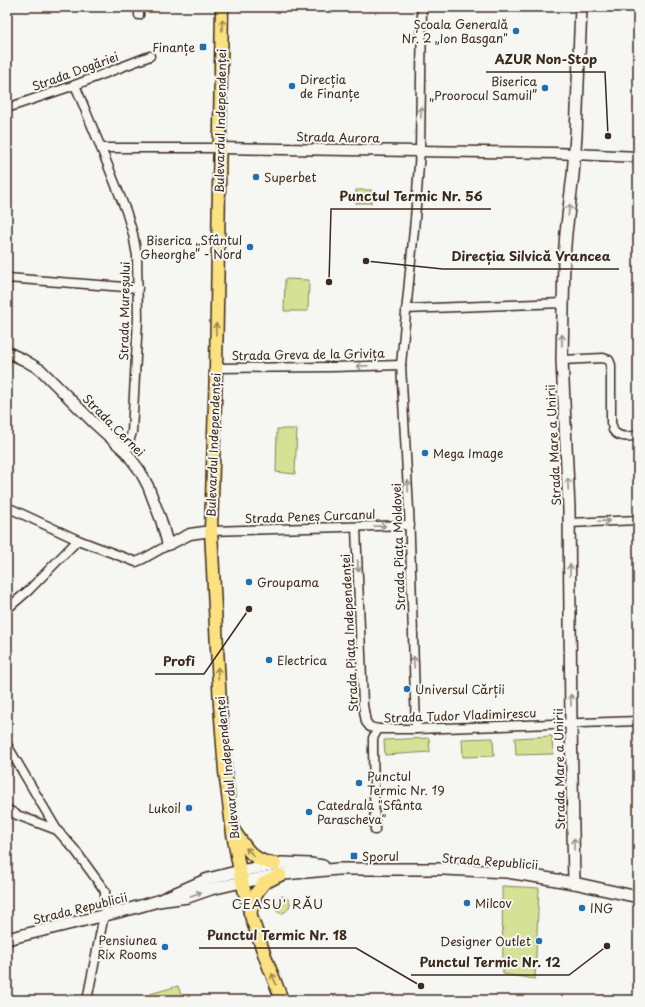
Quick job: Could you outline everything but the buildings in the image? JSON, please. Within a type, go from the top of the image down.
[{"type":"main road","name":"Bulevardul Independenței","points":[[222,7],[216,368],[211,531],[220,705],[225,771],[232,828],[241,876],[250,913],[282,1000]]},
{"type":"main road","name":"Strada Mare a Unirii","points":[[574,883],[569,522],[562,360],[566,233],[574,153],[581,7]]},
{"type":"main road","points":[[232,828],[250,854],[278,870],[264,882],[257,892],[250,913]]},
{"type":"main road","name":"Strada Republicii","points":[[7,939],[158,901],[188,897],[241,876],[278,870],[282,863],[310,864],[338,869],[444,869],[506,872],[539,876],[638,897]]},
{"type":"street","name":"Strada Piața Moldovei","points":[[416,729],[410,525],[401,365],[420,151],[422,7]]},
{"type":"street","name":"Strada Dogăriei","points":[[7,108],[150,56]]},
{"type":"street","name":"Strada Mureșului","points":[[75,84],[126,211],[133,234],[137,256],[138,319],[132,432],[126,452]]},
{"type":"street","name":"Strada Aurora","points":[[101,148],[219,148],[574,153],[638,157]]},
{"type":"street","points":[[7,278],[138,288]]},
{"type":"street","points":[[406,309],[563,303]]},
{"type":"street","name":"Strada Cernei","points":[[7,352],[41,370],[93,422],[126,452],[140,471],[148,486],[161,520],[168,545]]},
{"type":"street","points":[[562,360],[603,358],[609,360],[611,365],[611,423],[613,430],[618,435],[638,435]]},
{"type":"street","name":"Strada Greva de la Grivița","points":[[216,368],[401,365]]},
{"type":"street","points":[[7,507],[78,540],[136,562],[190,534],[211,531]]},
{"type":"street","points":[[569,522],[638,520]]},
{"type":"street","name":"Strada Peneș Curcanul","points":[[211,531],[410,525]]},
{"type":"street","name":"Strada Piața Independenței","points":[[356,527],[363,705],[366,722],[370,727],[378,729]]},
{"type":"street","points":[[7,609],[29,590],[78,540]]},
{"type":"street","name":"Strada Tudor Vladimirescu","points":[[375,830],[373,738],[378,729],[416,729],[638,720]]},
{"type":"street","points":[[7,745],[57,830],[75,850],[105,890],[104,915],[87,1000]]},
{"type":"street","points":[[7,809],[16,815],[57,830]]},
{"type":"green space","points":[[356,190],[371,190],[371,203],[356,203]]},
{"type":"green space","points":[[285,279],[309,280],[308,311],[284,311]]},
{"type":"green space","points":[[277,429],[297,429],[295,474],[276,472]]},
{"type":"green space","points":[[552,736],[553,754],[516,755],[515,738]]},
{"type":"green space","points":[[429,738],[430,752],[385,755],[384,740]]},
{"type":"green space","points":[[493,738],[494,756],[463,757],[462,739]]},
{"type":"green space","points":[[502,886],[539,888],[535,979],[503,974]]},
{"type":"green space","points":[[280,896],[287,898],[290,901],[288,910],[284,913],[276,911],[274,904],[280,903],[278,897]]},
{"type":"green space","points":[[178,986],[183,1000],[151,1000],[150,994]]},
{"type":"place","name":"Școala Generală Nr. 2 „Ion Basgan\"","points":[[516,31]]},
{"type":"place","name":"Finanțe","points":[[203,47]]},
{"type":"place","name":"Direcția de Finanțe","points":[[292,86]]},
{"type":"place","name":"Biserica „Proorocul Samuil”","points":[[545,88]]},
{"type":"place","name":"AZUR Non-Stop","points":[[608,136]]},
{"type":"place","name":"Superbet","points":[[256,177]]},
{"type":"place","name":"Biserica „Sfântul Gheorghe” - Nord","points":[[250,247]]},
{"type":"place","name":"Direcția Silvică Vrancea","points":[[366,261]]},
{"type":"place","name":"Punctul Termic Nr. 56","points":[[329,282]]},
{"type":"place","name":"Mega Image","points":[[425,453]]},
{"type":"place","name":"Groupama","points":[[249,582]]},
{"type":"place","name":"Profi","points":[[249,609]]},
{"type":"place","name":"Electrica","points":[[269,660]]},
{"type":"place","name":"Universul Cărții","points":[[407,689]]},
{"type":"place","name":"Punctul Termic Nr. 19","points":[[359,783]]},
{"type":"place","name":"Lukoil","points":[[189,808]]},
{"type":"place","name":"Catedrala \"Sfânta Parascheva\"","points":[[309,812]]},
{"type":"place","name":"Sporul","points":[[354,856]]},
{"type":"place","name":"Milcov","points":[[467,903]]},
{"type":"place","name":"ING","points":[[582,908]]},
{"type":"place","name":"Designer Outlet","points":[[539,941]]},
{"type":"place","name":"Punctul Termic Nr. 12","points":[[607,946]]},
{"type":"place","name":"Pensiunea Rix Rooms","points":[[165,947]]},
{"type":"place","name":"Punctul Termic Nr. 18","points":[[421,986]]},
{"type":"district","name":"CEASU' RĂU","points":[[278,903]]}]
